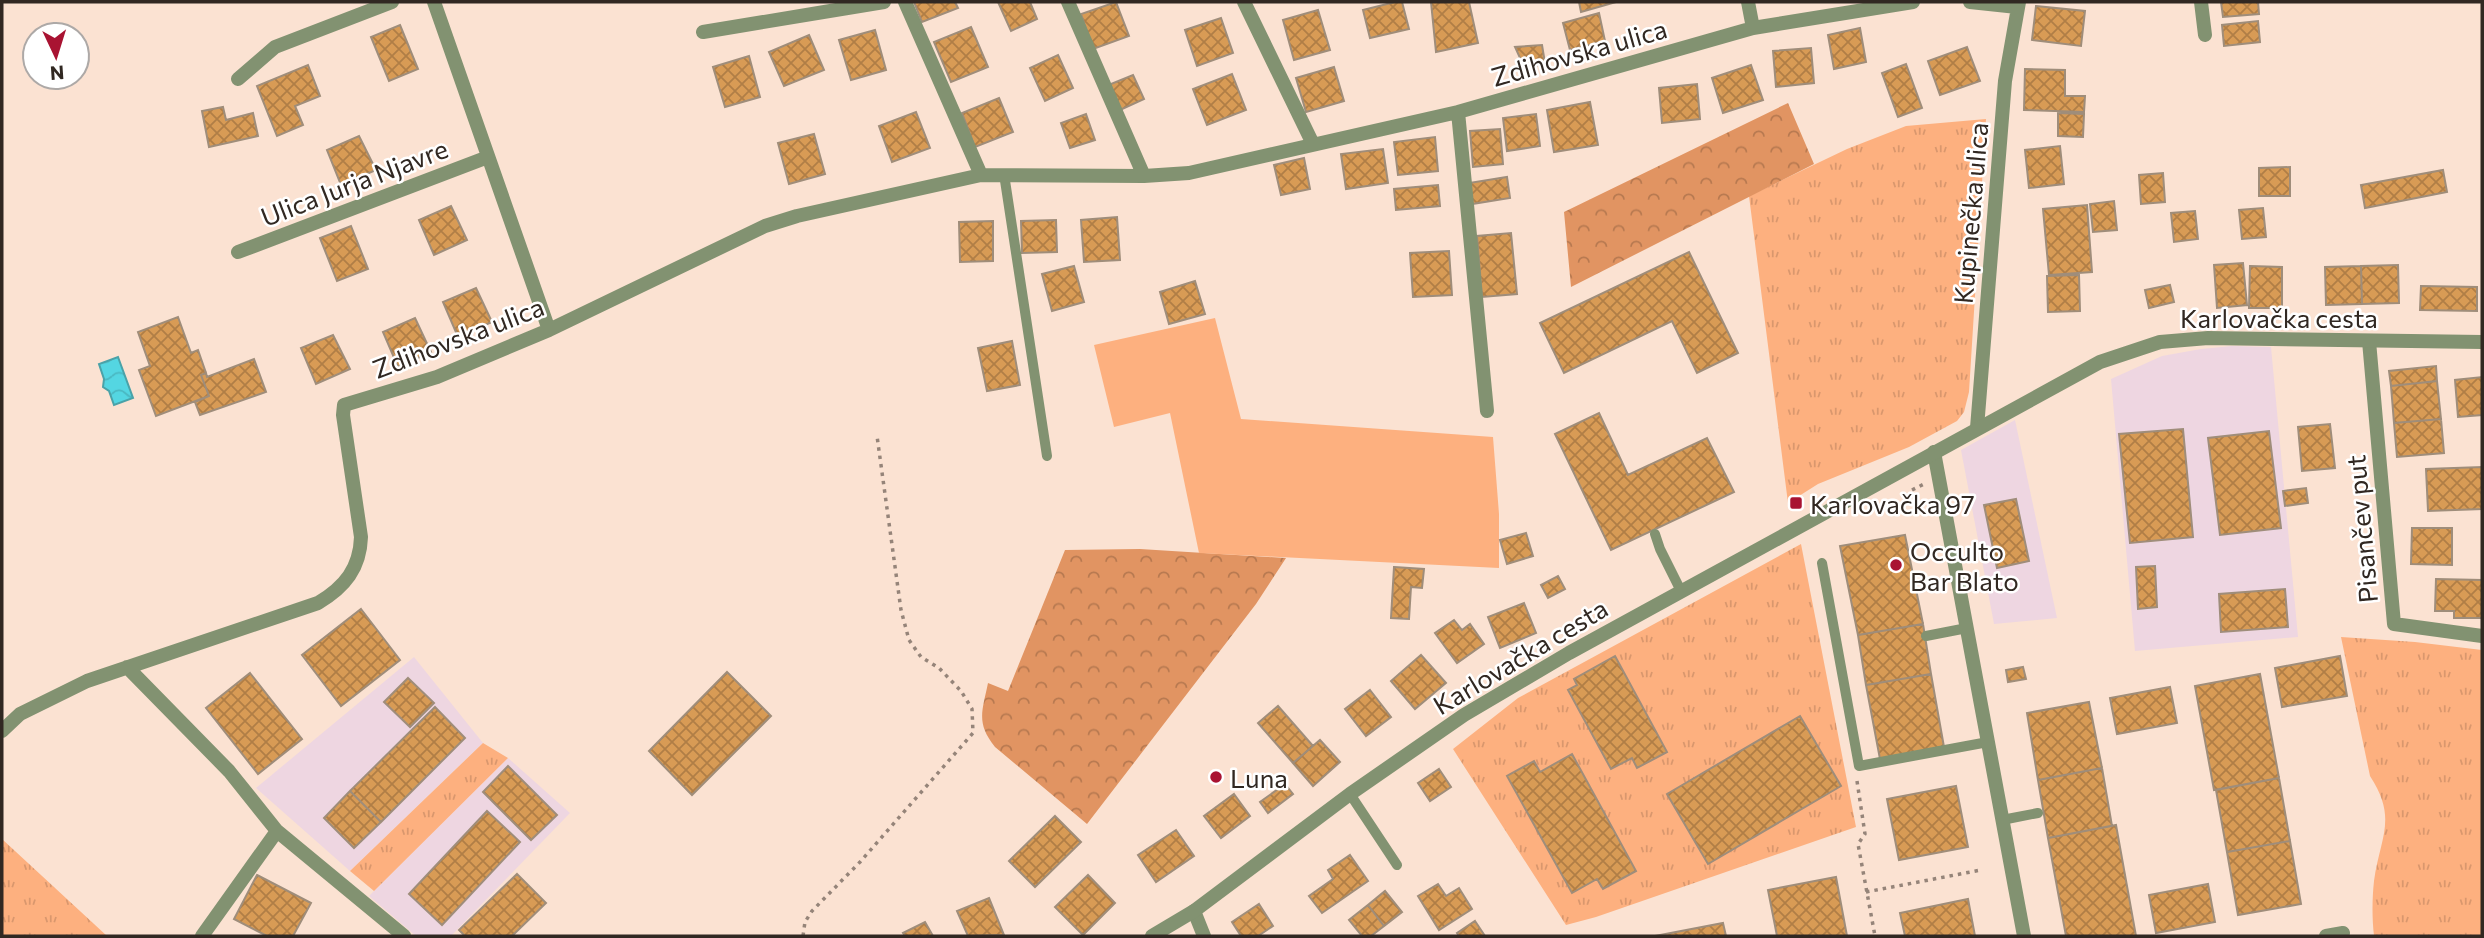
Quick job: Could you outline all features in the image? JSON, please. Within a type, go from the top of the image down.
[{"type":"street","points":[[238,79],[275,47],[392,2]]},
{"type":"street","name":"Ulica Jurja Njavre","points":[[434,2],[549,330]]},
{"type":"street","points":[[703,32],[884,2]]},
{"type":"street","points":[[905,2],[981,175]]},
{"type":"street","points":[[1068,2],[1144,176]]},
{"type":"street","points":[[1244,2],[1313,144]]},
{"type":"street","points":[[1748,2],[1753,28]]},
{"type":"street","name":"Zdihovska ulica","points":[[127,667],[318,603],[346,583],[361,551],[361,537],[343,415],[344,405],[437,377],[549,330],[765,226],[981,175],[1144,176],[1189,173],[1458,112],[1753,28],[1861,6],[1913,2]]},
{"type":"street","points":[[1970,2],[2018,4]]},
{"type":"street","points":[[2201,2],[2205,34]]},
{"type":"street","name":"Kupinečka ulica","points":[[1976,428],[2005,81],[2018,4]]},
{"type":"street","points":[[1458,112],[1487,411]]},
{"type":"street","name":"Ulica Jurja Njavre","points":[[238,252],[488,157]]},
{"type":"street","name":"Karlovačka cesta","points":[[1152,936],[1194,911],[1350,794],[1464,715],[1681,591],[2100,362],[2160,342],[2234,338],[2482,342]]},
{"type":"street","name":"Pisančev put","points":[[2370,341],[2394,624],[2482,636]]},
{"type":"street","points":[[1934,452],[2024,936]]},
{"type":"street","points":[[2,731],[20,714],[87,681],[127,667],[229,771],[276,831],[404,936]]},
{"type":"street","points":[[202,936],[276,831]]},
{"type":"street","points":[[1194,911],[1204,936]]},
{"type":"street","points":[[2326,936],[2343,933]]},
{"type":"lane","points":[[1004,174],[1031,366],[1047,456]]},
{"type":"lane","points":[[1655,534],[1681,591]]},
{"type":"lane","points":[[1822,563],[1859,766],[1988,741]]},
{"type":"lane","points":[[1926,636],[1967,628]]},
{"type":"lane","points":[[1350,794],[1397,865]]},
{"type":"lane","points":[[2003,820],[2038,813]]},
{"type":"path","points":[[803,936],[805,922],[812,911],[860,862],[973,733],[972,709],[961,691],[939,668],[921,657],[909,640],[901,610],[877,436]]},
{"type":"path","points":[[1859,766],[1857,785],[1865,834],[1858,844],[1875,936]]},
{"type":"path","points":[[1866,892],[1981,870]]},
{"type":"shaded area","points":[[2232,346],[2271,347],[2298,637],[2135,651],[2111,379],[2162,356]]},
{"type":"shaded area","points":[[2015,420],[2057,618],[1994,624],[1961,450]]},
{"type":"shaded area","points":[[414,657],[483,743],[350,871],[256,788]]},
{"type":"shaded area","points":[[508,758],[570,813],[451,936],[416,936],[369,896]]},
{"type":"green space","points":[[1788,103],[1814,164],[1571,287],[1564,212]]},
{"type":"green space","points":[[1986,119],[1969,392],[1964,412],[1957,421],[1909,447],[1818,484],[1788,503],[1749,196],[1847,149],[1906,126]]},
{"type":"green space","points":[[1215,318],[1241,419],[1493,437],[1499,514],[1499,568],[1199,553],[1170,413],[1114,427],[1094,345]]},
{"type":"green space","points":[[1801,544],[1856,827],[1566,925],[1453,749],[1518,698]]},
{"type":"green space","points":[[1140,549],[1286,558],[1256,604],[1087,824],[995,747],[983,724],[984,702],[988,683],[1008,691],[1065,550]]},
{"type":"green space","points":[[2341,637],[2482,650],[2482,936],[2374,936],[2373,888],[2385,817],[2383,804],[2370,776]]},
{"type":"green space","points":[[483,743],[508,758],[374,891],[350,871]]},
{"type":"green space","points":[[2,839],[107,936],[2,936]]},
{"type":"water","points":[[118,357],[133,398],[114,405],[109,391],[103,387],[104,379],[99,364]]},
{"type":"building","points":[[914,2],[955,2],[958,8],[922,22]]},
{"type":"building","points":[[998,2],[1030,2],[1037,19],[1011,31]]},
{"type":"building","points":[[1116,2],[1129,36],[1093,49],[1081,14]]},
{"type":"building","points":[[1402,2],[1409,29],[1370,38],[1363,10]]},
{"type":"building","points":[[1431,2],[1469,2],[1478,43],[1436,52]]},
{"type":"building","points":[[1579,2],[1616,2],[1581,12]]},
{"type":"building","points":[[2221,2],[2258,2],[2259,14],[2223,17]]},
{"type":"building","points":[[2036,6],[2085,11],[2081,46],[2032,40]]},
{"type":"building","points":[[1318,10],[1330,50],[1294,60],[1283,20]]},
{"type":"building","points":[[1599,13],[1605,41],[1570,50],[1563,23]]},
{"type":"building","points":[[1221,18],[1233,53],[1197,66],[1185,30]]},
{"type":"building","points":[[2258,21],[2260,42],[2224,46],[2222,25]]},
{"type":"building","points":[[400,25],[418,69],[389,81],[371,37]]},
{"type":"building","points":[[971,27],[988,67],[951,82],[934,42]]},
{"type":"building","points":[[1860,28],[1866,62],[1834,69],[1828,35]]},
{"type":"building","points":[[875,30],[886,70],[851,80],[839,40]]},
{"type":"building","points":[[809,35],[824,70],[784,86],[769,52]]},
{"type":"building","points":[[1542,45],[1545,63],[1525,69],[1515,47]]},
{"type":"building","points":[[1967,47],[1980,81],[1940,95],[1928,61]]},
{"type":"building","points":[[1811,48],[1814,83],[1776,87],[1773,51]]},
{"type":"building","points":[[1058,55],[1073,88],[1045,101],[1030,68]]},
{"type":"building","points":[[749,56],[760,97],[725,107],[713,67]]},
{"type":"building","points":[[1906,64],[1922,108],[1898,117],[1882,73]]},
{"type":"building","points":[[308,65],[320,96],[295,106],[303,125],[277,136],[257,86]]},
{"type":"building","points":[[1751,65],[1763,100],[1723,113],[1712,78]]},
{"type":"building","points":[[1334,67],[1344,101],[1306,112],[1296,78]]},
{"type":"building","points":[[2025,69],[2065,70],[2065,96],[2085,96],[2084,112],[2024,110]]},
{"type":"building","points":[[1232,74],[1246,110],[1207,125],[1193,89]]},
{"type":"building","points":[[1133,75],[1144,99],[1118,111],[1106,86]]},
{"type":"building","points":[[1697,84],[1700,119],[1662,123],[1659,88]]},
{"type":"building","points":[[999,98],[1013,132],[975,147],[962,113]]},
{"type":"building","points":[[1590,102],[1598,145],[1554,152],[1547,110]]},
{"type":"building","points":[[223,107],[226,120],[253,113],[258,136],[209,147],[202,111]]},
{"type":"building","points":[[916,112],[930,148],[892,162],[879,126]]},
{"type":"building","points":[[2058,113],[2084,114],[2083,137],[2058,136]]},
{"type":"building","points":[[1086,114],[1095,140],[1070,148],[1061,123]]},
{"type":"building","points":[[1536,114],[1540,146],[1507,151],[1503,118]]},
{"type":"building","points":[[1500,129],[1503,164],[1473,167],[1470,131]]},
{"type":"building","points":[[814,134],[825,174],[789,184],[778,143]]},
{"type":"building","points":[[359,136],[376,170],[341,185],[327,150]]},
{"type":"building","points":[[1435,137],[1438,171],[1398,175],[1394,142]]},
{"type":"building","points":[[2060,146],[2064,184],[2029,188],[2025,150]]},
{"type":"building","points":[[1383,149],[1388,183],[1346,189],[1341,154]]},
{"type":"building","points":[[1304,158],[1310,189],[1281,195],[1274,165]]},
{"type":"building","points":[[2290,167],[2290,196],[2259,196],[2259,168]]},
{"type":"building","points":[[2443,170],[2447,192],[2365,208],[2361,185]]},
{"type":"building","points":[[2163,173],[2165,202],[2141,204],[2139,175]]},
{"type":"building","points":[[1507,177],[1510,198],[1472,204],[1469,183]]},
{"type":"building","points":[[1438,185],[1440,206],[1396,210],[1394,189]]},
{"type":"building","points":[[2114,201],[2117,230],[2093,232],[2090,204]]},
{"type":"building","points":[[2087,205],[2092,272],[2049,275],[2043,209]]},
{"type":"building","points":[[451,206],[467,240],[434,255],[419,220]]},
{"type":"building","points":[[2263,208],[2266,237],[2242,239],[2239,210]]},
{"type":"building","points":[[2195,211],[2198,239],[2174,242],[2171,213]]},
{"type":"building","points":[[1117,217],[1120,260],[1084,262],[1081,220]]},
{"type":"building","points":[[1056,220],[1057,252],[1022,253],[1021,221]]},
{"type":"building","points":[[993,221],[993,261],[960,262],[959,222]]},
{"type":"building","points":[[351,226],[368,269],[337,281],[320,238]]},
{"type":"building","points":[[1511,233],[1517,294],[1482,297],[1477,236]]},
{"type":"building","points":[[1449,251],[1452,295],[1413,297],[1410,253]]},
{"type":"building","points":[[1689,252],[1738,353],[1697,373],[1672,321],[1564,373],[1540,323]]},
{"type":"building","points":[[2243,263],[2247,305],[2217,308],[2214,265]]},
{"type":"building","points":[[2398,265],[2399,303],[2362,304],[2361,266]]},
{"type":"building","points":[[1074,266],[1084,302],[1052,311],[1042,274]]},
{"type":"building","points":[[2250,266],[2282,267],[2282,308],[2249,308]]},
{"type":"building","points":[[2361,266],[2362,304],[2326,305],[2325,267]]},
{"type":"building","points":[[2079,275],[2080,311],[2048,312],[2047,276]]},
{"type":"building","points":[[1195,281],[1205,314],[1169,324],[1160,292]]},
{"type":"building","points":[[2170,285],[2174,302],[2149,308],[2145,290]]},
{"type":"building","points":[[2421,286],[2477,287],[2477,311],[2420,310]]},
{"type":"building","points":[[476,288],[492,322],[458,337],[443,302]]},
{"type":"building","points":[[178,317],[191,353],[198,350],[206,373],[201,375],[209,396],[156,416],[139,370],[150,366],[138,332]]},
{"type":"building","points":[[415,318],[431,352],[398,367],[383,332]]},
{"type":"building","points":[[333,335],[350,369],[316,384],[301,348]]},
{"type":"building","points":[[1012,341],[1020,385],[987,391],[978,348]]},
{"type":"building","points":[[254,359],[266,392],[200,415],[195,402],[209,396],[201,375],[206,373],[207,377]]},
{"type":"building","points":[[2436,366],[2437,381],[2391,386],[2389,371]]},
{"type":"building","points":[[2482,377],[2482,415],[2458,417],[2455,380]]},
{"type":"building","points":[[2437,381],[2441,419],[2394,423],[2391,386]]},
{"type":"building","points":[[1599,413],[1628,475],[1707,438],[1734,492],[1611,550],[1555,434]]},
{"type":"building","points":[[2441,419],[2444,453],[2397,457],[2394,423]]},
{"type":"building","points":[[2330,424],[2335,468],[2302,471],[2298,427]]},
{"type":"building","points":[[2183,429],[2193,537],[2130,543],[2119,434]]},
{"type":"building","points":[[2269,431],[2281,528],[2220,535],[2208,438]]},
{"type":"building","points":[[2482,467],[2482,509],[2428,511],[2426,469]]},
{"type":"building","points":[[2306,488],[2308,503],[2285,506],[2283,491]]},
{"type":"building","points":[[2016,499],[2029,561],[1997,568],[1984,505]]},
{"type":"building","points":[[2412,528],[2452,528],[2452,565],[2411,564]]},
{"type":"building","points":[[1526,533],[1533,556],[1507,564],[1500,540]]},
{"type":"building","points":[[1905,535],[1923,624],[1858,635],[1840,546]]},
{"type":"building","points":[[2155,566],[2157,607],[2138,609],[2136,567]]},
{"type":"building","points":[[1394,567],[1424,569],[1422,588],[1411,587],[1409,619],[1391,618]]},
{"type":"building","points":[[1558,576],[1565,589],[1548,598],[1541,585]]},
{"type":"building","points":[[2436,579],[2482,580],[2482,618],[2454,618],[2454,611],[2435,611]]},
{"type":"building","points":[[2285,589],[2288,627],[2221,632],[2219,594]]},
{"type":"building","points":[[1524,603],[1536,633],[1500,648],[1488,617]]},
{"type":"building","points":[[361,609],[400,660],[341,706],[302,655]]},
{"type":"building","points":[[1454,620],[1462,630],[1470,624],[1484,644],[1457,663],[1435,633]]},
{"type":"building","points":[[1923,624],[1931,674],[1866,685],[1858,635]]},
{"type":"building","points":[[1421,655],[1446,683],[1415,709],[1391,681]]},
{"type":"building","points":[[1615,656],[1667,752],[1637,768],[1632,758],[1611,769],[1568,690],[1577,685],[1574,679]]},
{"type":"building","points":[[2340,656],[2347,696],[2282,707],[2275,668]]},
{"type":"building","points":[[2023,667],[2026,679],[2008,682],[2006,670]]},
{"type":"building","points":[[727,672],[771,716],[692,795],[649,751]]},
{"type":"building","points":[[250,673],[302,739],[258,774],[206,708]]},
{"type":"building","points":[[1931,674],[1944,747],[1880,759],[1866,685]]},
{"type":"building","points":[[2260,674],[2279,778],[2214,790],[2195,686]]},
{"type":"building","points":[[408,678],[434,703],[410,727],[384,702]]},
{"type":"building","points":[[2170,687],[2177,723],[2117,734],[2110,698]]},
{"type":"building","points":[[1370,690],[1391,717],[1366,736],[1345,709]]},
{"type":"building","points":[[2089,702],[2102,768],[2038,780],[2027,713]]},
{"type":"building","points":[[1278,706],[1313,746],[1293,763],[1258,723]]},
{"type":"building","points":[[435,707],[465,738],[381,822],[350,791]]},
{"type":"building","points":[[1800,716],[1841,786],[1708,864],[1667,794]]},
{"type":"building","points":[[1320,740],[1340,762],[1313,786],[1293,763]]},
{"type":"building","points":[[1572,754],[1636,871],[1603,889],[1597,879],[1572,893],[1507,776],[1534,761],[1540,772]]},
{"type":"building","points":[[508,766],[557,815],[531,840],[483,792]]},
{"type":"building","points":[[2102,768],[2112,826],[2048,838],[2038,780]]},
{"type":"building","points":[[1439,769],[1451,787],[1430,801],[1418,783]]},
{"type":"building","points":[[2279,778],[2290,841],[2227,852],[2216,790]]},
{"type":"building","points":[[1285,784],[1293,794],[1268,813],[1260,802]]},
{"type":"building","points":[[1956,786],[1968,847],[1899,860],[1887,799]]},
{"type":"building","points":[[350,791],[381,822],[354,848],[324,818]]},
{"type":"building","points":[[1234,794],[1250,816],[1221,838],[1204,816]]},
{"type":"building","points":[[487,811],[520,842],[442,925],[409,894]]},
{"type":"building","points":[[1055,816],[1081,842],[1035,887],[1009,861]]},
{"type":"building","points":[[2116,825],[2136,936],[2066,936],[2048,838]]},
{"type":"building","points":[[1176,830],[1194,856],[1156,882],[1138,855]]},
{"type":"building","points":[[2290,841],[2301,904],[2238,915],[2227,852]]},
{"type":"building","points":[[1350,855],[1368,881],[1322,913],[1309,896],[1333,879],[1328,870]]},
{"type":"building","points":[[517,874],[546,903],[512,936],[465,936],[459,930]]},
{"type":"building","points":[[257,875],[311,903],[293,936],[267,936],[234,919]]},
{"type":"building","points":[[1088,875],[1115,903],[1083,935],[1055,907]]},
{"type":"building","points":[[1836,877],[1847,936],[1777,936],[1768,890]]},
{"type":"building","points":[[1438,884],[1446,896],[1459,888],[1472,909],[1439,930],[1418,896]]},
{"type":"building","points":[[2208,884],[2215,922],[2156,933],[2149,895]]},
{"type":"building","points":[[1385,891],[1402,912],[1384,926],[1368,905]]},
{"type":"building","points":[[989,898],[1004,935],[968,936],[957,911]]},
{"type":"building","points":[[1968,899],[1975,936],[1905,936],[1900,913]]},
{"type":"building","points":[[1259,904],[1273,926],[1258,936],[1241,936],[1232,922]]},
{"type":"building","points":[[1368,905],[1384,926],[1371,936],[1362,936],[1349,920]]},
{"type":"building","points":[[1475,921],[1485,936],[1459,936],[1457,933]]},
{"type":"building","points":[[925,922],[933,936],[905,936],[903,933]]},
{"type":"building","points":[[1723,923],[1726,936],[1655,936]]},
{"type":"place","name":"Karlovačka 97","points":[[1796,503]]},
{"type":"place","name":"Occulto Bar Blato","points":[[1896,565]]},
{"type":"place","name":"Luna","points":[[1216,777]]}]
